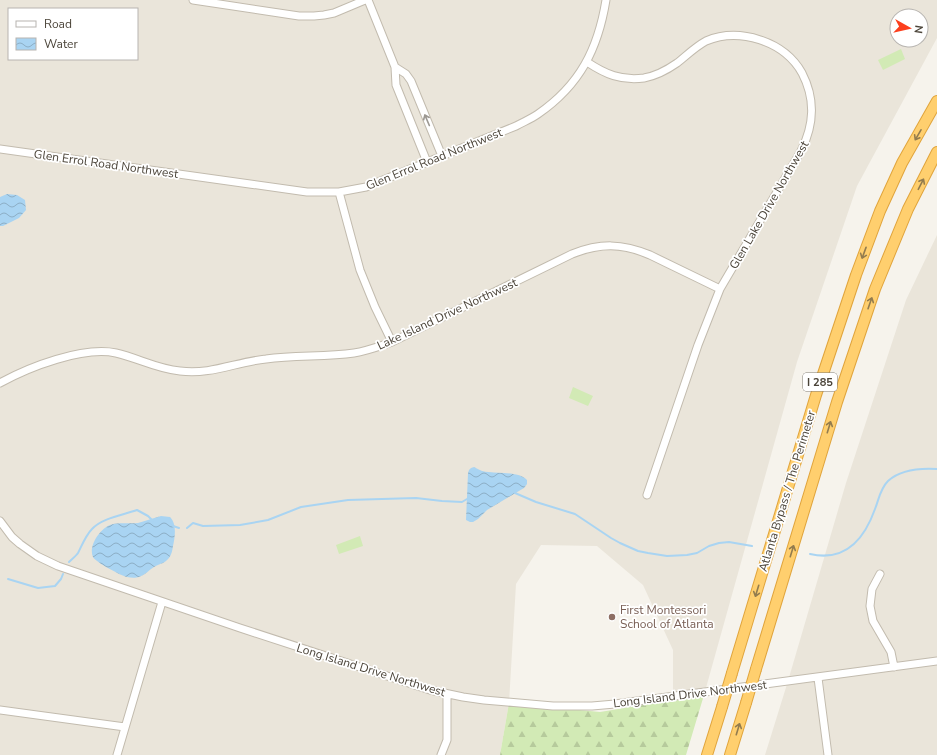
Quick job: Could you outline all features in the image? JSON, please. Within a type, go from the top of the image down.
[{"type":"highway","name":"Atlanta Bypass / The Perimeter","points":[[707,755],[816,395],[856,275],[880,211],[898,170],[937,101]]},
{"type":"highway","name":"Atlanta Bypass / The Perimeter","points":[[730,755],[855,345],[872,296],[908,209],[937,152]]},
{"type":"street","points":[[193,0],[232,3],[299,16],[314,16],[334,13],[367,0],[396,67],[396,85],[427,162]]},
{"type":"street","name":"Glen Errol Road Northwest","points":[[0,149],[307,192],[339,192],[366,187],[516,126],[537,115],[564,92],[587,62],[601,27],[606,0]]},
{"type":"street","name":"Glen Lake Drive Northwest","points":[[587,62],[599,70],[613,76],[644,78],[668,69],[706,41],[723,37],[741,36],[760,40],[776,47],[790,58],[801,72],[808,88],[812,105],[811,123],[807,139],[720,289],[698,345],[647,495]]},
{"type":"street","points":[[396,67],[406,74],[442,156]]},
{"type":"street","points":[[339,192],[360,270],[375,307],[392,342]]},
{"type":"street","name":"Lake Island Drive Northwest","points":[[0,383],[19,373],[38,366],[84,353],[114,353],[125,355],[165,369],[180,372],[197,372],[216,370],[267,358],[355,353],[392,342],[572,254],[596,247],[618,246],[640,250],[720,289]]},
{"type":"street","name":"Long Island Drive Northwest","points":[[0,521],[16,540],[37,556],[58,566],[379,674],[430,690],[484,700],[553,706],[592,706],[818,678],[937,661]]},
{"type":"street","points":[[880,574],[872,589],[870,606],[873,621],[891,652],[894,667]]},
{"type":"street","points":[[117,755],[162,602]]},
{"type":"street","points":[[818,678],[828,755]]},
{"type":"street","points":[[441,755],[447,740],[448,694]]},
{"type":"street","points":[[0,710],[125,727]]},
{"type":"shaded area","points":[[0,0],[937,0],[937,38],[857,186],[797,362],[704,695],[673,700],[673,650],[643,585],[597,546],[541,545],[516,584],[509,703],[500,755],[0,755]]},
{"type":"shaded area","points":[[937,235],[937,755],[765,755],[846,483],[906,300]]},
{"type":"green space","points":[[901,49],[905,59],[883,70],[878,60]]},
{"type":"green space","points":[[573,387],[593,396],[588,406],[569,398]]},
{"type":"green space","points":[[360,536],[363,546],[339,554],[336,545]]},
{"type":"green space","points":[[704,695],[686,755],[500,755],[509,703],[600,712]]},
{"type":"water","points":[[7,194],[17,195],[25,200],[26,210],[19,218],[0,226],[0,197]]},
{"type":"water","points":[[474,467],[485,472],[519,475],[527,480],[527,484],[524,488],[487,510],[478,519],[470,522],[466,520],[468,473],[471,468]]},
{"type":"water","points":[[161,516],[170,517],[175,527],[172,551],[169,558],[163,563],[135,578],[124,576],[115,572],[93,557],[92,548],[96,538],[106,527],[116,524],[138,523]]},
{"type":"waterway","points":[[810,554],[822,556],[833,555],[852,546],[865,530],[883,487],[893,477],[911,470],[937,469]]},
{"type":"waterway","points":[[515,493],[536,502],[575,514],[611,538],[638,551],[667,556],[697,553],[709,546],[719,543],[729,542],[752,546]]},
{"type":"waterway","points":[[187,528],[193,523],[203,526],[240,525],[268,520],[301,507],[348,500],[416,498],[462,502],[467,499]]},
{"type":"waterway","points":[[69,562],[78,553],[90,531],[101,522],[137,510],[148,516],[153,521]]},
{"type":"waterway","points":[[173,526],[179,528]]},
{"type":"waterway","points":[[8,579],[38,588],[55,586],[63,574]]},
{"type":"place","name":"First Montessori School of Atlanta","points":[[612,617]]}]
